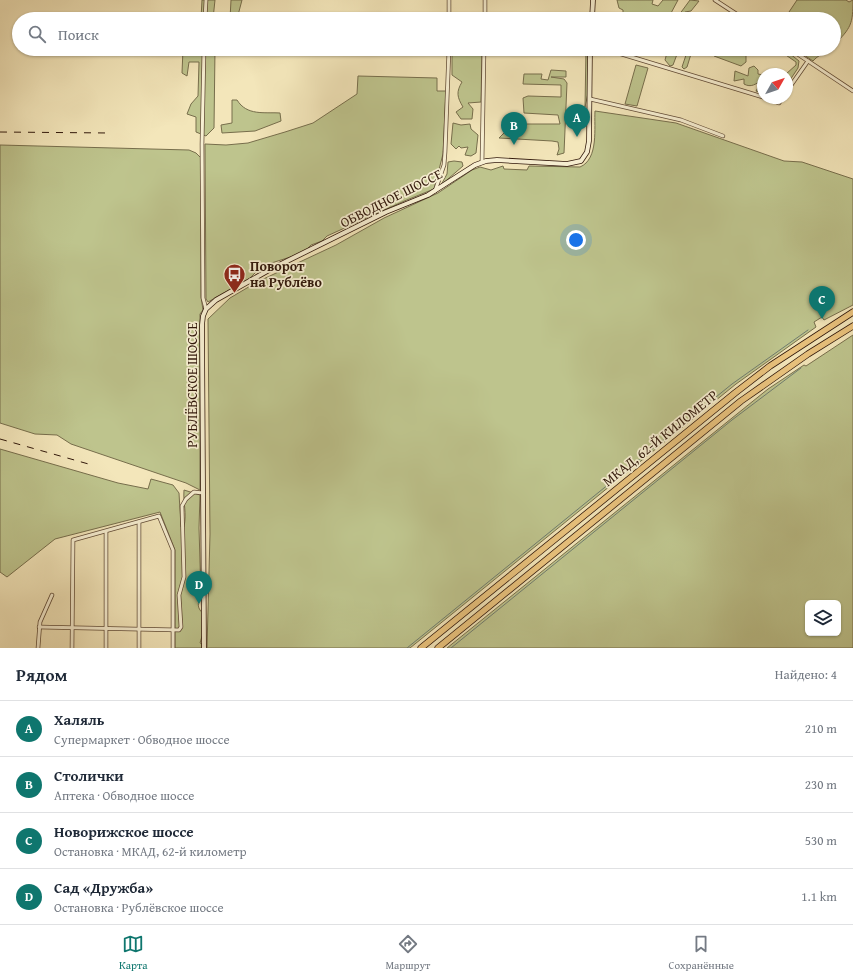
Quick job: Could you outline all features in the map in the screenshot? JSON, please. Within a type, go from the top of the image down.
[{"type":"highway","name":"МКАД, 62-Й КИЛОМЕТР","points":[[421,648],[735,393],[783,357],[853,312]]},
{"type":"highway","name":"МКАД, 62-Й КИЛОМЕТР","points":[[438,648],[741,401],[834,337],[853,327]]},
{"type":"street","points":[[205,12],[206,0]]},
{"type":"street","points":[[449,12],[450,0]]},
{"type":"street","points":[[485,0],[485,12]]},
{"type":"street","points":[[592,12],[593,0]]},
{"type":"street","points":[[715,0],[733,12]]},
{"type":"street","name":"РУБЛЁВСКОЕ ШОССЕ","points":[[203,648],[202,326],[203,316],[206,309],[203,298],[202,144],[204,56]]},
{"type":"street","points":[[435,191],[444,165],[449,56]]},
{"type":"street","points":[[482,162],[484,56]]},
{"type":"street","name":"ОБВОДНОЕ ШОССЕ","points":[[206,309],[216,300],[269,270],[386,212],[435,191],[467,169],[482,162],[497,160],[567,164],[578,163],[584,158],[589,141],[590,56]]},
{"type":"street","points":[[628,56],[757,96]]},
{"type":"street","points":[[800,56],[853,91]]},
{"type":"street","points":[[793,82],[808,61]]},
{"type":"street","points":[[590,99],[681,120],[723,136]]},
{"type":"street","points":[[39,627],[173,631],[181,627],[179,595],[184,577],[182,506],[186,499],[194,492],[202,493]]},
{"type":"street","points":[[72,648],[72,542],[74,539],[106,532],[159,516],[173,550],[173,648]]},
{"type":"street","points":[[139,522],[139,648]]},
{"type":"street","points":[[106,532],[106,648]]},
{"type":"street","points":[[38,648],[39,627],[52,595]]},
{"type":"green space","points":[[202,0],[215,0],[214,12],[201,12]]},
{"type":"green space","points":[[231,0],[242,0],[239,12],[230,12]]},
{"type":"green space","points":[[617,0],[653,0],[652,4],[658,6],[663,0],[678,0],[672,12],[623,12],[623,10],[619,8]]},
{"type":"green space","points":[[690,0],[699,1],[691,11],[681,12]]},
{"type":"green space","points":[[797,0],[846,0],[849,2],[853,0],[850,25],[841,37],[841,12],[789,12]]},
{"type":"green space","points":[[183,56],[215,56],[214,128],[206,136],[196,132],[196,117],[187,114],[191,104],[198,96],[199,62],[189,62],[187,76],[182,73]]},
{"type":"green space","points":[[452,56],[482,56],[481,102],[468,103],[473,109],[472,119],[461,119],[456,112],[463,107],[459,100],[458,94],[462,82],[452,75]]},
{"type":"green space","points":[[586,56],[590,56],[588,93],[585,107]]},
{"type":"green space","points":[[666,56],[676,56],[673,65],[670,66],[665,60]]},
{"type":"green space","points":[[686,56],[690,56],[687,67],[684,69],[682,67]]},
{"type":"green space","points":[[714,56],[746,56],[746,62],[741,66]]},
{"type":"green space","points":[[787,56],[793,56],[799,61],[798,68],[793,76],[793,68],[796,65],[796,62]]},
{"type":"green space","points":[[806,56],[819,56],[813,61]]},
{"type":"green space","points":[[636,65],[648,68],[637,106],[625,104]]},
{"type":"green space","points":[[754,66],[757,69],[757,83],[751,86],[744,84],[744,79],[734,81],[735,71],[748,76],[749,68]]},
{"type":"green space","points":[[551,70],[566,71],[566,77],[551,77],[564,79],[567,83],[564,153],[557,155],[559,149],[558,142],[499,138],[513,124],[560,124],[558,115],[524,113],[523,98],[528,96],[561,97],[561,85],[523,84],[524,74],[542,74],[541,79],[548,80]]},
{"type":"green space","points":[[358,76],[437,78],[437,91],[446,91],[443,154],[434,189],[327,236],[322,241],[311,245],[303,253],[262,266],[250,278],[208,302],[206,299],[205,144],[226,145],[248,143],[313,123],[357,94]]},
{"type":"green space","points":[[232,100],[237,100],[246,109],[251,111],[262,113],[280,113],[281,121],[255,131],[222,133],[221,125],[232,123]]},
{"type":"green space","points":[[595,111],[676,123],[784,161],[802,162],[853,179],[853,305],[824,320],[822,317],[814,322],[816,327],[736,384],[410,648],[207,648],[210,534],[208,319],[230,298],[257,282],[336,245],[384,218],[438,193],[472,170],[480,167],[491,170],[503,166],[504,169],[527,170],[529,166],[580,167],[586,163],[593,150]]},
{"type":"green space","points":[[453,123],[461,125],[470,124],[471,129],[478,135],[476,153],[471,156],[465,155],[468,147],[461,148],[459,146],[456,149],[451,144]]},
{"type":"green space","points":[[0,145],[189,150],[196,153],[201,158],[201,297],[203,310],[200,314],[200,490],[186,483],[71,444],[57,435],[35,434],[0,423]]},
{"type":"green space","points":[[448,162],[462,162],[463,166],[441,185],[447,174]]},
{"type":"green space","points":[[853,335],[853,648],[447,648],[768,389],[804,365],[806,366]]},
{"type":"green space","points":[[0,449],[118,483],[148,489],[151,479],[173,485],[179,493],[181,527],[184,527],[185,522],[184,490],[200,495],[199,528],[201,596],[198,606],[204,614],[203,633],[200,643],[202,644],[202,648],[175,648],[175,550],[160,512],[55,539],[7,577],[0,572]]},
{"type":"waterway","points":[[407,648],[732,384],[808,330]]},
{"type":"waterway","points":[[451,648],[732,420],[801,368]]},
{"type":"railway","points":[[0,132],[110,133]]},
{"type":"railway","points":[[0,439],[92,465]]},
{"type":"place","name":"Халяль","points":[[577,137]]},
{"type":"place","name":"Столички","points":[[514,145]]},
{"type":"place","name":"Поворот на Рублёво","points":[[235,294]]},
{"type":"place","name":"Новорижское шоссе","points":[[822,319]]},
{"type":"place","name":"Сад «Дружба»","points":[[199,604]]}]
